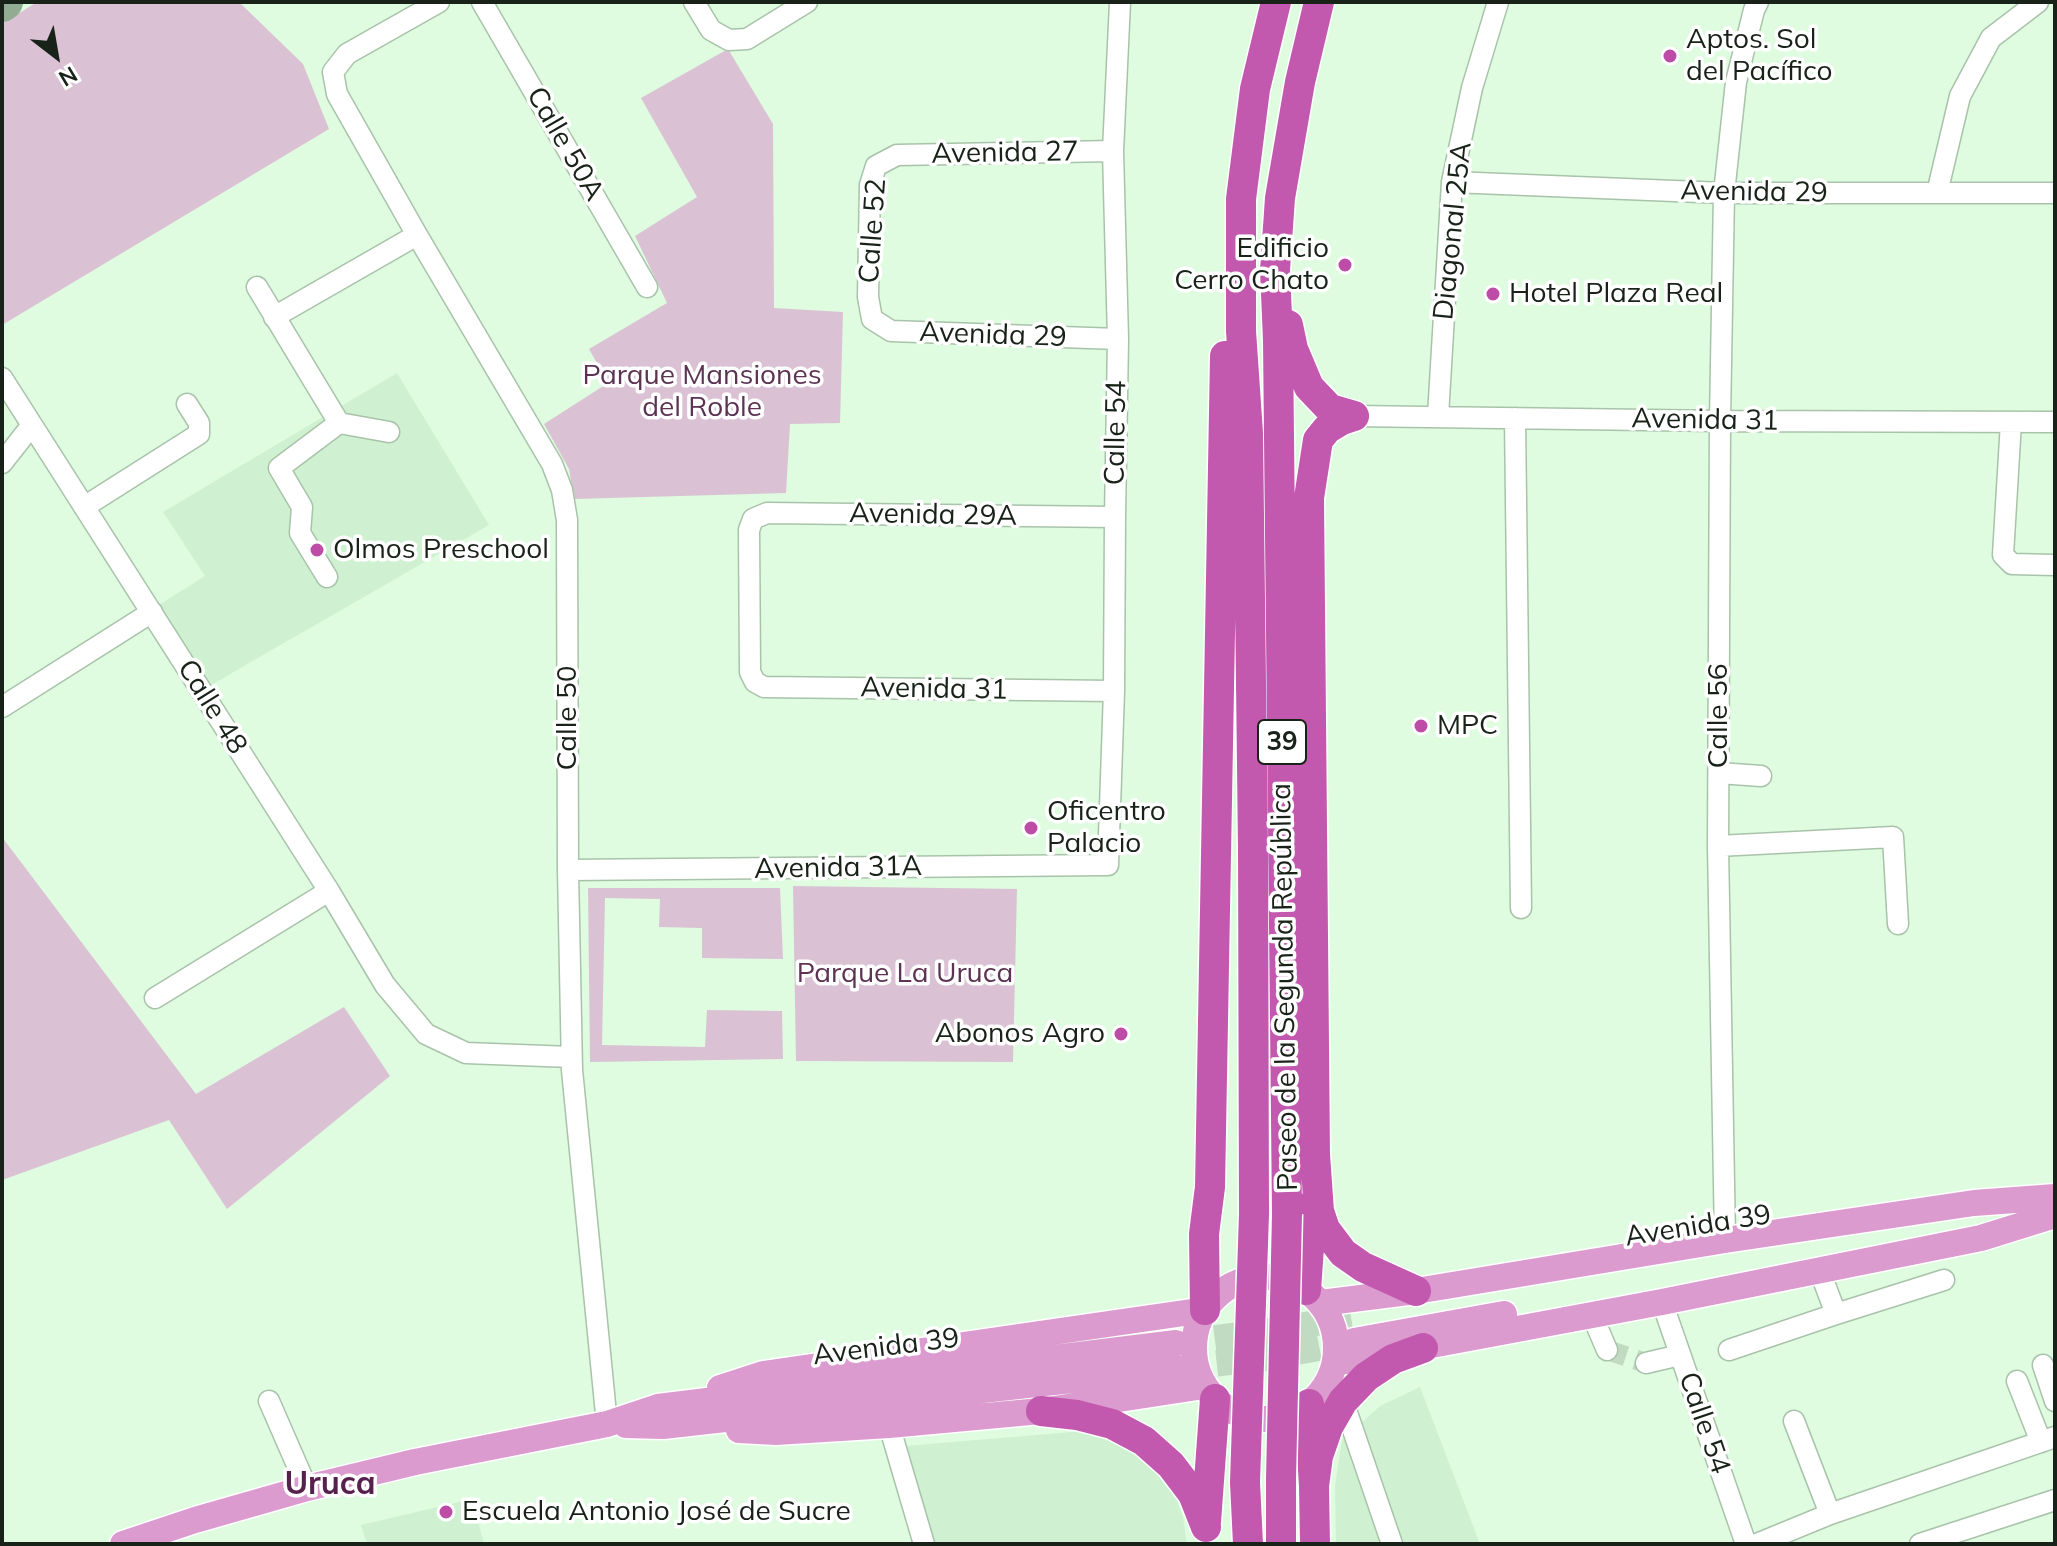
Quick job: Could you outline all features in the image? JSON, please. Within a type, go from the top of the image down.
[{"type":"highway","name":"Paseo de la Segunda República","points":[[1248,1544],[1245,1482],[1254,1214],[1252,785],[1248,433],[1241,331],[1241,199],[1255,89],[1276,2]]},
{"type":"highway","name":"Paseo de la Segunda República","points":[[1281,1544],[1287,1214],[1275,270],[1282,184],[1300,82],[1319,2]]},
{"type":"highway","points":[[1205,1310],[1204,1234],[1210,1187],[1226,340],[1241,199]]},
{"type":"highway","points":[[1275,270],[1293,349],[1309,387],[1330,409],[1354,416]]},
{"type":"highway","points":[[1278,340],[1309,498]]},
{"type":"highway","points":[[1313,1296],[1315,1155],[1309,498],[1318,440],[1327,429],[1354,416]]},
{"type":"highway","points":[[1315,1155],[1319,1211],[1325,1229],[1343,1253],[1363,1267],[1416,1291]]},
{"type":"highway","points":[[1314,1486],[1318,1456],[1328,1427],[1343,1401],[1366,1377],[1393,1359],[1423,1348]]},
{"type":"highway","points":[[1206,1536],[1209,1392]]},
{"type":"highway","points":[[1309,1404],[1315,1544]]},
{"type":"highway","points":[[1041,1411],[1077,1415],[1112,1424],[1144,1441],[1171,1465],[1193,1494],[1206,1536]]},
{"type":"main road","points":[[1313,1296],[1416,1291],[1974,1203],[2055,1198]]},
{"type":"main road","name":"Avenida 39","points":[[2055,1198],[1353,1329],[2055,1213]]},
{"type":"main road","points":[[1335,1363],[1981,1238],[2055,1213]]},
{"type":"main road","points":[[1268,1277],[1292,1282],[1313,1296],[1332,1322],[1336,1342],[1335,1363],[1330,1378],[1309,1404],[1292,1414],[1271,1419],[1251,1418],[1231,1411],[1209,1392],[1196,1367],[1194,1347],[1197,1328],[1205,1310],[1223,1291],[1244,1280],[1268,1277]]},
{"type":"main road","points":[[661,1417],[763,1374],[1205,1310]]},
{"type":"main road","name":"Avenida 39","points":[[123,1544],[307,1488],[415,1462],[607,1424],[1177,1356]]},
{"type":"main road","points":[[661,1417],[776,1432],[1041,1411],[1209,1392]]},
{"type":"street","name":"Calle 50","points":[[439,2],[347,54],[333,72],[337,94],[552,464],[562,490],[567,520],[571,1057],[607,1424]]},
{"type":"street","name":"Calle 50A","points":[[482,2],[647,287]]},
{"type":"street","points":[[694,2],[711,30],[729,40],[747,39],[807,2]]},
{"type":"street","name":"Calle 54","points":[[1108,865],[1114,691],[1118,339],[1113,151],[1120,2]]},
{"type":"street","name":"Diagonal 25A","points":[[1438,416],[1452,182],[1472,88],[1498,2]]},
{"type":"street","points":[[1724,193],[1736,82],[1758,2]]},
{"type":"street","points":[[1937,193],[1960,96],[1991,38],[2038,2]]},
{"type":"street","name":"Avenida 27","points":[[897,155],[1113,151]]},
{"type":"street","name":"Calle 52","points":[[872,319],[868,297],[870,185],[876,166],[897,155]]},
{"type":"street","name":"Avenida 29","points":[[1452,182],[1724,193],[2055,193]]},
{"type":"street","name":"Calle 56","points":[[1724,193],[1718,846],[1725,1240]]},
{"type":"street","points":[[274,317],[417,235]]},
{"type":"street","points":[[257,287],[339,423]]},
{"type":"street","name":"Avenida 29","points":[[872,319],[891,331],[1118,339]]},
{"type":"street","name":"Calle 48","points":[[2,378],[329,891],[385,985],[426,1034],[466,1053],[571,1057]]},
{"type":"street","points":[[84,507],[199,434],[199,423],[187,404]]},
{"type":"street","name":"Avenida 31","points":[[1354,416],[2055,422]]},
{"type":"street","points":[[1515,418],[1521,908]]},
{"type":"street","points":[[2011,422],[2003,555],[2012,564],[2055,565]]},
{"type":"street","points":[[327,577],[300,533],[302,507],[279,468],[339,423],[389,432]]},
{"type":"street","points":[[2,463],[32,425]]},
{"type":"street","name":"Avenida 29A","points":[[755,682],[750,672],[749,656],[749,530],[753,519],[767,513],[1115,517]]},
{"type":"street","points":[[2,707],[152,612]]},
{"type":"street","name":"Avenida 31","points":[[755,682],[764,687],[1114,691]]},
{"type":"street","points":[[1719,773],[1761,776]]},
{"type":"street","points":[[1718,846],[1893,837],[1898,924]]},
{"type":"street","name":"Avenida 31A","points":[[568,870],[1108,865]]},
{"type":"street","points":[[155,998],[329,891]]},
{"type":"street","points":[[1819,1269],[1836,1314]]},
{"type":"street","points":[[1729,1350],[1944,1280]]},
{"type":"street","name":"Calle 54","points":[[1662,1302],[1746,1544]]},
{"type":"street","points":[[1592,1315],[1607,1350]]},
{"type":"street","points":[[1646,1363],[1680,1355]]},
{"type":"street","points":[[2043,1365],[2055,1401]]},
{"type":"street","points":[[1757,1544],[1830,1514],[2048,1439],[2017,1381]]},
{"type":"street","points":[[269,1401],[307,1488]]},
{"type":"street","points":[[1343,1401],[1392,1544]]},
{"type":"street","points":[[1794,1421],[1830,1514]]},
{"type":"street","points":[[889,1425],[924,1544]]},
{"type":"street","points":[[1920,1544],[2055,1500]]},
{"type":"shaded area","name":"Olmos Preschool","points":[[397,373],[489,525],[211,685],[159,605],[205,576],[163,512]]},
{"type":"shaded area","points":[[1420,1387],[1480,1544],[1336,1544],[1335,1485],[1342,1440],[1380,1406]]},
{"type":"shaded area","points":[[1085,1431],[1142,1454],[1171,1484],[1183,1517],[1187,1544],[932,1544],[905,1446]]},
{"type":"shaded area","name":"Escuela Antonio José de Sucre","points":[[472,1499],[484,1544],[367,1544],[361,1525]]},
{"type":"green space","points":[[37,2],[239,2],[303,64],[329,129],[2,325],[2,24]]},
{"type":"green space","name":"Parque Mansiones del Roble","points":[[728,49],[773,124],[774,308],[843,312],[840,423],[790,424],[786,493],[574,499],[569,469],[544,424],[608,383],[589,349],[667,303],[635,236],[697,197],[641,98]]},
{"type":"green space","points":[[2,837],[196,1094],[344,1007],[390,1076],[227,1209],[169,1120],[2,1180]]},
{"type":"green space","name":"Parque La Uruca","points":[[793,886],[1017,889],[1013,1062],[796,1061]]},
{"type":"green space","points":[[588,888],[780,888],[783,959],[702,958],[702,928],[659,927],[660,899],[605,898],[602,1045],[705,1047],[707,1010],[782,1011],[783,1059],[590,1062]]},
{"type":"tunnel","points":[[1176,1343],[1351,1317]]},
{"type":"tunnel","points":[[1178,1368],[1266,1358],[1354,1341]]},
{"type":"tunnel","points":[[1607,1350],[1646,1363]]},
{"type":"place","name":"Aptos. Sol del Pacífico","points":[[1670,56]]},
{"type":"place","name":"Edificio Cerro Chato","points":[[1345,265]]},
{"type":"place","name":"Hotel Plaza Real","points":[[1493,294]]},
{"type":"place","name":"Olmos Preschool","points":[[317,550]]},
{"type":"place","name":"MPC","points":[[1421,726]]},
{"type":"place","name":"Oficentro Palacio","points":[[1031,828]]},
{"type":"place","name":"Abonos Agro","points":[[1121,1034]]},
{"type":"place","name":"Escuela Antonio José de Sucre","points":[[446,1512]]},
{"type":"district","name":"Uruca","points":[[330,1484]]}]
